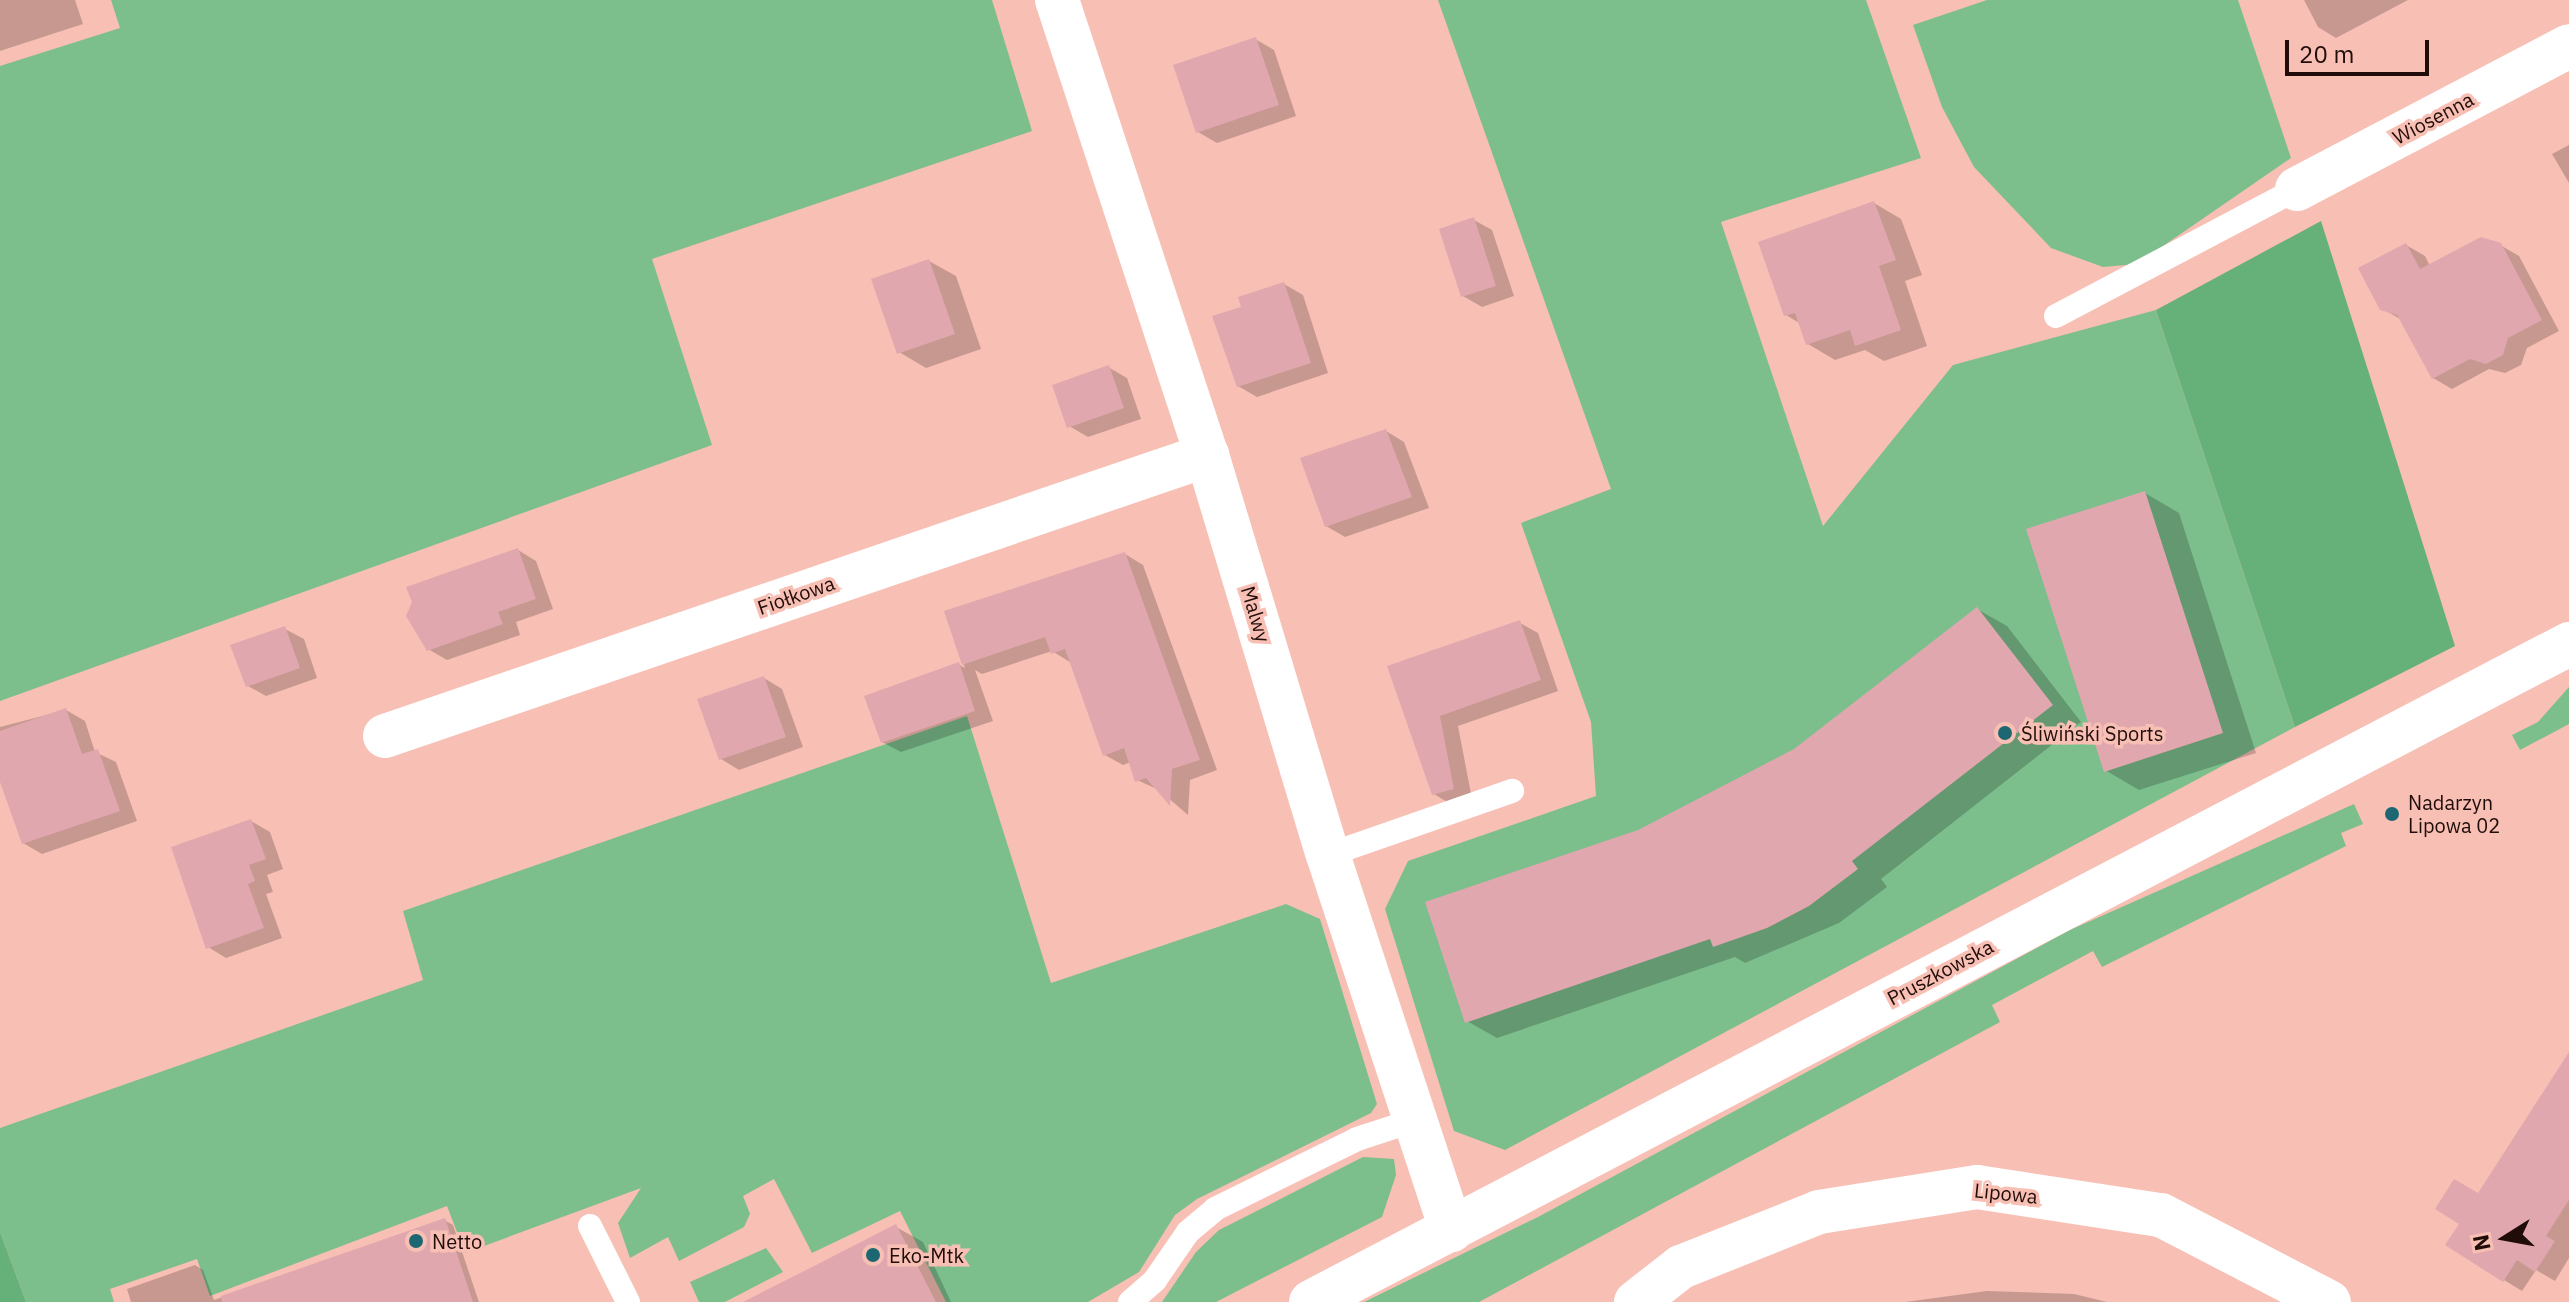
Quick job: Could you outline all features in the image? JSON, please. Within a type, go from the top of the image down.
[{"type":"street","name":"Malwy","points":[[1057,0],[1207,455],[1328,855],[1451,1230]]},
{"type":"street","name":"Wiosenna","points":[[2297,189],[2569,46]]},
{"type":"street","name":"Fiołkowa","points":[[385,736],[1207,455]]},
{"type":"street","name":"Pruszkowska","points":[[1311,1302],[2569,644]]},
{"type":"street","name":"Lipowa","points":[[1636,1302],[1681,1267],[1819,1212],[1977,1187],[2161,1215],[2329,1302]]},
{"type":"lane","points":[[2056,316],[2297,189]]},
{"type":"lane","points":[[1328,855],[1512,791]]},
{"type":"lane","points":[[1130,1302],[1155,1280],[1188,1232],[1215,1209],[1357,1139],[1415,1120]]},
{"type":"lane","points":[[590,1226],[628,1302]]},
{"type":"green space","points":[[111,0],[992,0],[1032,131],[652,259],[712,445],[0,701],[0,66],[120,28]]},
{"type":"green space","points":[[1438,0],[1866,0],[1921,158],[1721,222],[1823,526],[1953,365],[2156,310],[2295,727],[1505,1150],[1454,1131],[1385,909],[1408,861],[1596,796],[1591,722],[1521,523],[1611,489]]},
{"type":"green space","points":[[1987,0],[2238,0],[2291,158],[2137,264],[2103,267],[2051,248],[1974,167],[1942,107],[1913,25]]},
{"type":"green space","points":[[2321,221],[2455,646],[2295,727],[2156,310]]},
{"type":"green space","points":[[2569,687],[2569,724],[2520,750],[2512,735],[2538,722]]},
{"type":"green space","points":[[967,716],[1051,983],[1286,904],[1320,919],[1377,1104],[1371,1113],[1197,1199],[1175,1215],[1139,1272],[1088,1302],[946,1302],[900,1211],[812,1253],[774,1179],[743,1196],[750,1214],[744,1227],[679,1261],[668,1237],[630,1258],[618,1223],[641,1188],[465,1253],[447,1206],[210,1296],[197,1259],[110,1289],[114,1302],[26,1302],[0,1232],[0,1128],[423,980],[403,911]]},
{"type":"green space","points":[[2354,804],[2363,824],[2341,833],[2346,846],[2102,967],[2093,951],[1992,1005],[2000,1022],[1479,1302],[1364,1302],[1538,1217],[2070,930]]},
{"type":"green space","points":[[1363,1157],[1394,1159],[1396,1175],[1382,1217],[1216,1302],[1162,1302],[1196,1252],[1219,1230]]},
{"type":"green space","points":[[0,1232],[26,1302],[0,1302]]},
{"type":"green space","points":[[766,1248],[783,1272],[725,1302],[699,1302],[690,1282]]},
{"type":"building","points":[[1256,37],[1279,105],[1196,133],[1173,65]]},
{"type":"building","points":[[1874,201],[1896,260],[1879,266],[1901,330],[1855,346],[1850,330],[1806,345],[1795,313],[1784,316],[1758,242]]},
{"type":"building","points":[[1474,217],[1496,286],[1461,297],[1439,229]]},
{"type":"building","points":[[2481,237],[2501,243],[2542,320],[2508,338],[2503,355],[2486,364],[2470,359],[2432,379],[2397,315],[2380,310],[2358,268],[2406,243],[2420,269]]},
{"type":"building","points":[[929,259],[955,334],[897,354],[871,279]]},
{"type":"building","points":[[1284,282],[1311,363],[1237,387],[1212,316],[1241,307],[1238,297]]},
{"type":"building","points":[[1109,365],[1124,408],[1067,428],[1052,385]]},
{"type":"building","points":[[1386,429],[1412,497],[1325,527],[1300,458]]},
{"type":"building","points":[[2145,491],[2223,733],[2104,772],[2026,529]]},
{"type":"building","points":[[518,548],[536,599],[498,612],[503,624],[427,651],[406,616],[412,602],[406,587]]},
{"type":"building","points":[[1125,552],[1200,760],[1172,769],[1170,806],[1146,778],[1135,782],[1124,748],[1103,756],[1065,649],[1051,654],[1045,637],[962,665],[944,611]]},
{"type":"building","points":[[1977,607],[2053,705],[1852,861],[1858,869],[1809,906],[1767,928],[1713,947],[1710,939],[1465,1023],[1425,902],[1638,830],[1794,749]]},
{"type":"building","points":[[1520,620],[1541,680],[1440,716],[1454,789],[1432,795],[1387,666]]},
{"type":"building","points":[[285,626],[300,668],[246,687],[230,645]]},
{"type":"building","points":[[959,662],[975,711],[881,743],[864,696]]},
{"type":"building","points":[[764,676],[786,737],[719,760],[697,699]]},
{"type":"building","points":[[66,708],[82,754],[98,749],[120,811],[22,844],[0,782],[0,731]]},
{"type":"building","points":[[251,819],[266,859],[249,865],[255,881],[248,884],[264,928],[206,949],[171,847]]},
{"type":"building","points":[[2569,1052],[2569,1200],[2546,1236],[2555,1241],[2535,1272],[2517,1260],[2503,1282],[2445,1245],[2459,1224],[2435,1209],[2454,1179],[2478,1193]]},
{"type":"building","name":"Netto","points":[[445,1218],[473,1302],[222,1302],[221,1296]]},
{"type":"building","name":"Eko-Mtk","points":[[896,1224],[936,1302],[743,1302],[816,1265]]},
{"type":"place","name":"Śliwiński Sports","points":[[2005,733]]},
{"type":"place","name":"Nadarzyn Lipowa 02","points":[[2392,814]]},
{"type":"place","name":"Netto","points":[[416,1241]]},
{"type":"place","name":"Eko-Mtk","points":[[873,1255]]}]
